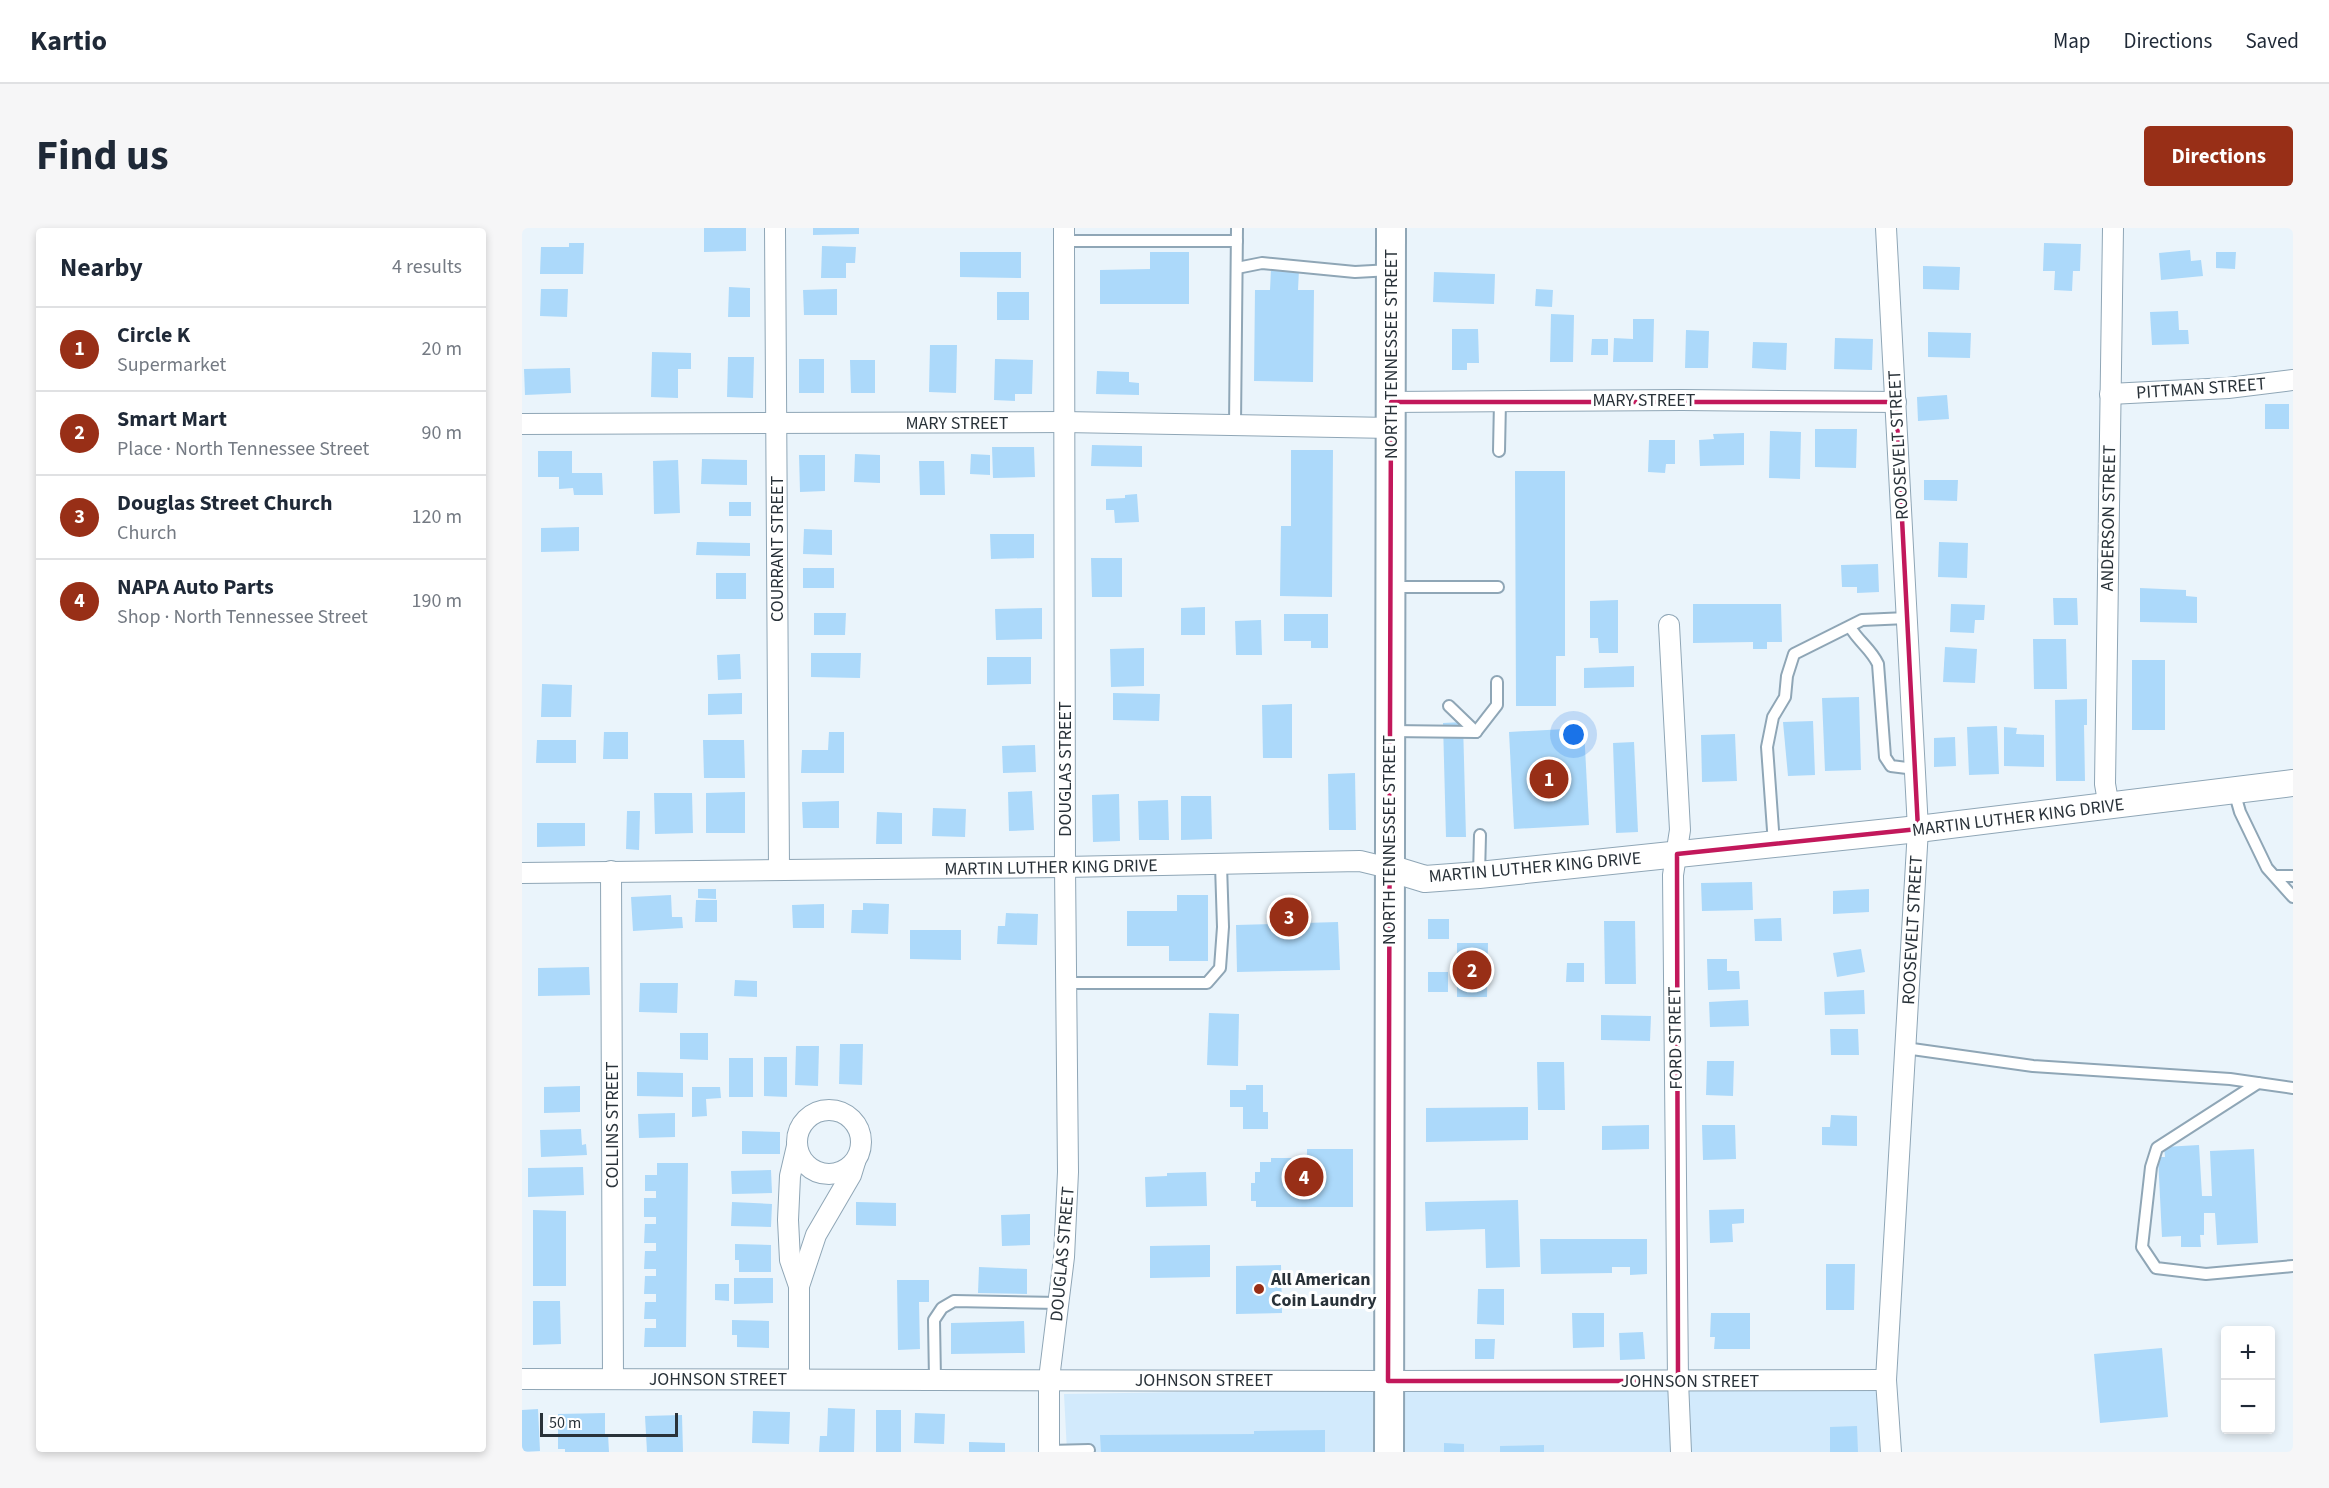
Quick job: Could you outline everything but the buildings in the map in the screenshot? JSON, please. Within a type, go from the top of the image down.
[{"type":"main road","name":"NORTH TENNESSEE STREET","points":[[1389,1452],[1391,228]]},
{"type":"street","name":"COURRANT STREET","points":[[775,228],[779,869]]},
{"type":"street","name":"ROOSEVELT STREET","points":[[1886,228],[1918,829],[1886,1380],[1891,1452]]},
{"type":"street","name":"ANDERSON STREET","points":[[2109,807],[2106,772],[2113,228]]},
{"type":"street","name":"DOUGLAS STREET","points":[[1049,1452],[1049,1379],[1066,1234],[1068,1182],[1064,234]]},
{"type":"street","name":"PITTMAN STREET","points":[[2110,394],[2228,388],[2293,380]]},
{"type":"street","name":"MARY STREET","points":[[522,424],[1064,422],[1235,425],[1391,415],[1500,401],[1896,402]]},
{"type":"street","name":"FORD STREET","points":[[1669,625],[1680,831],[1673,887],[1678,1381],[1681,1452]]},
{"type":"street","name":"MARTIN LUTHER KING DRIVE","points":[[522,873],[1221,865],[1360,861],[1425,879],[1918,829],[2293,783]]},
{"type":"street","name":"COLLINS STREET","points":[[611,871],[613,1378]]},
{"type":"street","points":[[799,1286],[790,1260],[788,1220],[790,1176],[797,1146],[797,1133],[813,1113],[825,1109],[837,1110],[849,1116],[858,1125],[861,1150],[851,1175],[816,1235],[799,1286],[799,1379]]},
{"type":"street","points":[[797,1146],[801,1158],[809,1168],[821,1173],[833,1174],[846,1170],[855,1162]]},
{"type":"street","name":"JOHNSON STREET","points":[[522,1378],[1886,1380]]},
{"type":"lane","points":[[1235,425],[1237,228]]},
{"type":"lane","points":[[1064,234],[1237,241]]},
{"type":"lane","points":[[1237,268],[1262,263],[1355,272],[1391,270]]},
{"type":"lane","points":[[1499,451],[1500,401]]},
{"type":"lane","points":[[1390,587],[1498,586]]},
{"type":"lane","points":[[1774,844],[1767,747],[1773,717],[1785,697],[1787,675],[1794,654],[1862,620],[1907,618]]},
{"type":"lane","points":[[1850,627],[1858,641],[1873,653],[1878,664],[1885,756],[1891,766],[1915,769]]},
{"type":"lane","points":[[1476,732],[1497,705],[1497,682]]},
{"type":"lane","points":[[1449,706],[1476,732]]},
{"type":"lane","points":[[1390,731],[1476,732]]},
{"type":"lane","points":[[2234,791],[2240,812],[2267,868],[2293,897]]},
{"type":"lane","points":[[1479,875],[1480,835]]},
{"type":"lane","points":[[1067,983],[1207,983],[1220,968],[1223,927],[1221,865]]},
{"type":"lane","points":[[2275,876],[2293,876]]},
{"type":"lane","points":[[1905,1047],[2032,1066],[2258,1083],[2293,1088]]},
{"type":"lane","points":[[2258,1083],[2157,1148],[2151,1167],[2142,1247],[2156,1268],[2206,1274],[2293,1266]]},
{"type":"lane","points":[[935,1380],[934,1320],[942,1308],[954,1301],[1059,1303]]},
{"type":"lane","points":[[1049,1452],[1089,1450]]},
{"type":"highlighted area","points":[[1391,402],[1896,402],[1918,829],[1677,854],[1678,1381],[1388,1381]]},
{"type":"shaded area","points":[[1886,1380],[1891,1452],[1067,1452],[1064,1394]]},
{"type":"place","name":"Circle K","points":[[1549,779]]},
{"type":"place","name":"Douglas Street Church","points":[[1289,917]]},
{"type":"place","name":"Smart Mart","points":[[1472,970]]},
{"type":"place","name":"NAPA Auto Parts","points":[[1304,1177]]},
{"type":"place","name":"All American Coin Laundry","points":[[1259,1289]]}]
